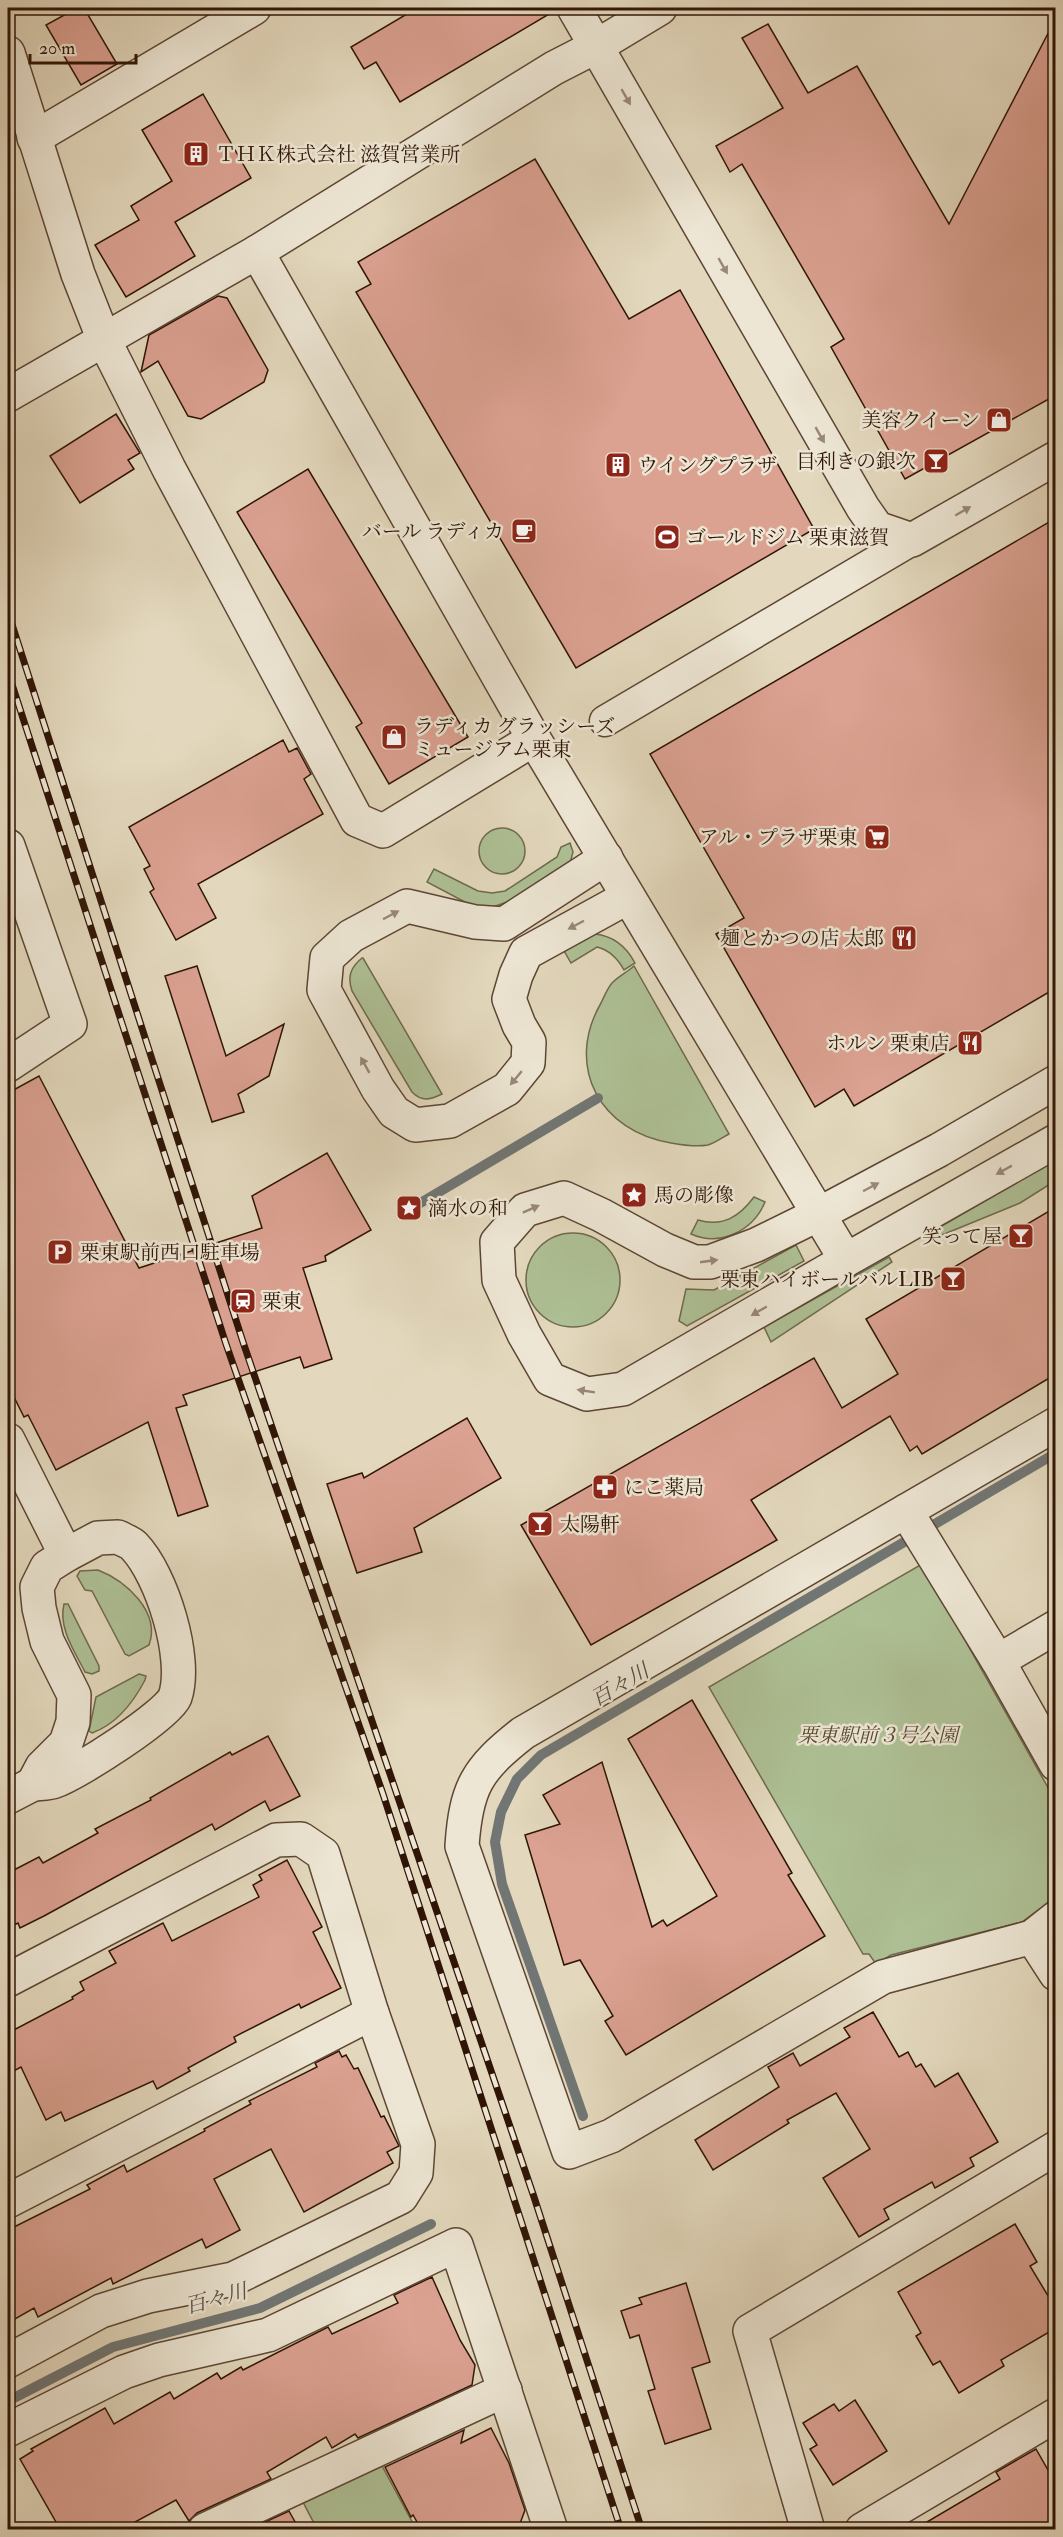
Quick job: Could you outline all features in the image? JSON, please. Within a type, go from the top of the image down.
[{"type":"street","points":[[34,138],[254,8]]},
{"type":"street","points":[[574,8],[862,508],[877,528],[912,540]]},
{"type":"street","points":[[8,395],[257,252],[554,68],[597,46],[660,8]]},
{"type":"street","points":[[8,53],[78,274],[104,340],[169,469],[357,820],[383,831],[534,740]]},
{"type":"street","points":[[257,252],[534,740],[846,1260]]},
{"type":"street","points":[[605,721],[1056,458]]},
{"type":"street","points":[[8,846],[70,1024],[8,1065]]},
{"type":"street","points":[[606,858],[504,924],[475,922],[407,906],[351,936],[327,958],[324,990],[378,1089],[394,1112],[415,1125],[450,1121],[507,1089],[528,1063],[529,1042],[519,1025],[509,999],[526,953],[628,897]]},
{"type":"street","points":[[1056,1082],[939,1150],[819,1214],[756,1245],[710,1262],[694,1262],[665,1250],[601,1215],[564,1198],[525,1210],[497,1242],[499,1280],[524,1334],[550,1379],[587,1394],[623,1389],[1056,1142]]},
{"type":"street","points":[[1056,1424],[913,1523],[523,1733],[493,1757],[472,1788],[464,1814],[462,1846],[569,2152],[610,2136],[883,1977],[1044,1928],[1056,1974]]},
{"type":"street","points":[[8,1440],[66,1555]]},
{"type":"street","points":[[913,1523],[998,1661],[1056,1764]]},
{"type":"street","points":[[118,1537],[133,1546],[157,1584],[176,1646],[179,1672],[174,1699],[156,1718],[78,1770],[54,1782],[20,1791],[66,1743],[73,1722],[74,1695],[47,1641],[39,1608],[38,1587],[47,1567],[66,1555],[98,1538],[118,1537]]},
{"type":"street","points":[[998,1661],[1056,1627]]},
{"type":"street","points":[[8,1980],[276,1840],[301,1839],[323,1854],[372,2013],[418,2144],[416,2173],[401,2197],[234,2279],[148,2296],[101,2311],[8,2361]]},
{"type":"street","points":[[8,2201],[372,2013]]},
{"type":"street","points":[[808,2529],[750,2331],[1056,2148]]},
{"type":"street","points":[[8,2430],[124,2372],[159,2360],[268,2335],[456,2245],[505,2390],[547,2528]]},
{"type":"street","points":[[205,2529],[505,2390]]},
{"type":"street","points":[[862,2529],[1056,2415]]},
{"type":"green space","points":[[502,828],[518,835],[525,851],[518,867],[502,874],[486,867],[479,851],[486,835]]},
{"type":"green space","points":[[570,843],[573,852],[569,867],[507,902],[487,909],[478,909],[427,882],[434,869],[478,891],[492,893],[505,891],[557,857],[561,847]]},
{"type":"green space","points":[[595,934],[619,943],[635,963],[624,970],[613,955],[597,947],[571,963],[563,949]]},
{"type":"green space","points":[[362,958],[442,1094],[426,1099],[412,1092],[352,991],[351,972]]},
{"type":"green space","points":[[634,966],[729,1134],[711,1144],[685,1145],[646,1136],[625,1125],[608,1111],[596,1093],[588,1073],[586,1050],[591,1027],[610,985]]},
{"type":"green space","points":[[1055,1160],[1055,1181],[1020,1203],[937,1237],[933,1231]]},
{"type":"green space","points":[[754,1197],[765,1202],[760,1212],[744,1228],[734,1234],[713,1239],[691,1234],[698,1220],[715,1222],[730,1219]]},
{"type":"green space","points":[[573,1233],[591,1237],[606,1247],[616,1262],[620,1280],[616,1298],[606,1313],[591,1323],[573,1327],[555,1323],[540,1313],[530,1298],[526,1280],[530,1262],[540,1247],[555,1237]]},
{"type":"green space","points":[[796,1245],[804,1261],[687,1326],[679,1321],[686,1289],[714,1290]]},
{"type":"green space","points":[[889,1257],[892,1262],[771,1342],[764,1327]]},
{"type":"green space","name":"栗東駅前３号公園","points":[[922,1564],[1055,1800],[1055,1897],[1022,1922],[891,1955],[876,1964],[869,1954],[863,1954],[709,1687]]},
{"type":"green space","points":[[98,1570],[130,1590],[146,1610],[150,1621],[149,1645],[129,1656],[125,1654],[92,1591],[85,1590],[77,1576],[80,1571]]},
{"type":"green space","points":[[64,1604],[68,1604],[99,1666],[99,1671],[92,1674],[85,1672],[68,1640],[63,1622]]},
{"type":"green space","points":[[139,1674],[146,1676],[145,1680],[123,1712],[101,1729],[92,1733],[89,1731],[96,1697]]},
{"type":"green space","points":[[381,2464],[416,2529],[317,2529],[303,2502]]},
{"type":"building","points":[[77,8],[84,8],[117,64],[81,85],[46,25]]},
{"type":"building","points":[[417,8],[555,8],[556,10],[400,102],[376,62],[364,69],[351,47]]},
{"type":"building","points":[[1056,18],[1056,395],[905,479],[831,347],[844,339],[742,164],[730,172],[716,146],[783,108],[742,38],[768,24],[808,93],[857,66],[949,224]]},
{"type":"building","points":[[203,94],[251,178],[175,222],[195,256],[126,297],[95,245],[139,220],[131,206],[172,181],[142,130]]},
{"type":"building","name":"ウイングプラザ","points":[[535,159],[629,319],[680,290],[814,529],[576,668],[356,292],[371,284],[358,262]]},
{"type":"building","points":[[218,296],[227,298],[268,370],[264,382],[201,419],[188,416],[158,361],[141,372],[149,335]]},
{"type":"building","points":[[116,414],[140,453],[128,460],[134,469],[80,503],[50,456]]},
{"type":"building","points":[[308,469],[468,737],[389,784],[356,727],[362,723],[237,512]]},
{"type":"building","name":"アル・プラザ栗東","points":[[1056,518],[1056,988],[854,1106],[844,1089],[815,1107],[716,934],[744,918],[650,754]]},
{"type":"building","points":[[283,740],[289,752],[297,748],[311,774],[304,779],[323,814],[198,884],[216,918],[176,940],[150,892],[154,889],[144,869],[150,866],[129,827]]},
{"type":"building","points":[[197,966],[226,1056],[284,1024],[269,1076],[238,1094],[244,1112],[212,1122],[165,976]]},
{"type":"building","points":[[39,1076],[139,1268],[262,1228],[252,1196],[327,1153],[371,1230],[325,1256],[326,1261],[303,1268],[332,1359],[304,1368],[300,1357],[183,1395],[187,1405],[176,1408],[208,1506],[178,1516],[148,1422],[56,1470],[28,1415],[24,1417],[8,1385],[8,1093]]},
{"type":"building","points":[[1056,1207],[1056,1374],[922,1454],[917,1446],[910,1451],[890,1416],[751,1500],[777,1540],[591,1645],[521,1525],[814,1358],[842,1408],[898,1374],[866,1319]]},
{"type":"building","points":[[467,1418],[501,1478],[414,1528],[422,1552],[357,1573],[327,1484],[362,1473],[364,1478]]},
{"type":"building","points":[[692,1700],[792,1873],[788,1875],[825,1936],[626,2055],[605,2021],[613,2016],[580,1960],[564,1965],[525,1835],[560,1824],[543,1795],[602,1762],[652,1927],[663,1920],[667,1926],[717,1896],[628,1739]]},
{"type":"building","points":[[268,1736],[300,1796],[270,1811],[265,1801],[215,1830],[212,1824],[44,1916],[20,1928],[18,1923],[8,1928],[8,1873],[39,1857],[43,1863],[98,1833],[95,1829],[151,1800],[150,1798],[230,1752],[232,1755]]},
{"type":"building","points":[[287,1860],[322,1927],[313,1932],[341,1988],[301,2008],[299,2004],[234,2037],[236,2042],[188,2068],[190,2071],[157,2089],[153,2081],[65,2121],[61,2112],[46,2120],[21,2067],[8,2074],[8,2033],[73,1999],[72,1997],[84,1990],[80,1982],[116,1963],[109,1951],[163,1923],[172,1941],[259,1897],[253,1885],[262,1880],[259,1875]]},
{"type":"building","points":[[873,2012],[899,2057],[908,2052],[916,2067],[921,2064],[935,2087],[958,2073],[998,2142],[970,2158],[974,2166],[935,2188],[932,2182],[884,2209],[889,2219],[859,2237],[823,2178],[870,2149],[836,2093],[787,2120],[789,2123],[713,2170],[695,2140],[779,2087],[768,2067],[793,2053],[800,2066],[850,2037],[844,2028]]},
{"type":"building","points":[[339,2051],[342,2057],[346,2055],[354,2069],[358,2068],[381,2117],[384,2116],[399,2146],[387,2152],[393,2163],[304,2212],[271,2149],[214,2179],[240,2230],[206,2248],[202,2239],[113,2284],[111,2278],[38,2317],[34,2308],[8,2323],[8,2230],[90,2189],[87,2185],[124,2165],[127,2172],[205,2131],[204,2129],[251,2104],[249,2101],[317,2067],[315,2063]]},
{"type":"building","points":[[1015,2224],[1037,2262],[1030,2266],[1056,2309],[1056,2328],[1001,2360],[1004,2366],[959,2393],[940,2361],[933,2365],[916,2336],[921,2333],[898,2292]]},
{"type":"building","points":[[432,2277],[460,2340],[475,2365],[472,2385],[358,2438],[355,2434],[332,2448],[326,2437],[267,2472],[271,2479],[197,2513],[189,2521],[176,2500],[122,2529],[60,2529],[20,2459],[33,2451],[31,2449],[105,2408],[114,2424],[170,2392],[174,2399],[217,2373],[221,2379],[241,2367],[243,2370],[328,2327],[332,2334],[398,2303],[394,2295]]},
{"type":"building","points":[[686,2283],[710,2362],[692,2368],[711,2429],[665,2444],[648,2391],[655,2389],[639,2335],[630,2338],[621,2311],[642,2304],[639,2298]]},
{"type":"building","points":[[855,2400],[887,2451],[833,2485],[810,2449],[817,2445],[803,2423],[834,2404],[839,2411]]},
{"type":"building","points":[[491,2428],[509,2463],[525,2510],[518,2529],[421,2529],[413,2515],[411,2517],[385,2467],[464,2430],[461,2443]]},
{"type":"building","points":[[1036,2449],[1056,2484],[1056,2529],[915,2529],[1000,2479],[996,2472]]},
{"type":"building","points":[[289,2511],[299,2529],[250,2529]]},
{"type":"waterway","points":[[417,1205],[598,1098]]},
{"type":"waterway","name":"百々川","points":[[583,2116],[502,1884],[495,1842],[501,1812],[517,1779],[541,1755],[1056,1453]]},
{"type":"waterway","name":"百々川","points":[[8,2401],[113,2347],[260,2308],[431,2224]]},
{"type":"railway","points":[[8,612],[243,1342],[534,2197],[642,2530]]},
{"type":"railway","points":[[8,672],[226,1344],[383,1794],[621,2530]]},
{"type":"place","name":"ＴＨＫ株式会社 滋賀営業所","points":[[196,154]]},
{"type":"place","name":"美容クイーン","points":[[999,420]]},
{"type":"place","name":"目利きの銀次","points":[[936,461]]},
{"type":"place","name":"ウイングプラザ","points":[[618,465]]},
{"type":"place","name":"バール ラディカ","points":[[524,531]]},
{"type":"place","name":"ゴールドジム 栗東滋賀","points":[[667,537]]},
{"type":"place","name":"ラディカ グラッシーズ ミュージアム栗東","points":[[394,737]]},
{"type":"place","name":"アル・プラザ栗東","points":[[877,837]]},
{"type":"place","name":"麺とかつの店 太郎","points":[[904,938]]},
{"type":"place","name":"ホルン 栗東店","points":[[970,1043]]},
{"type":"place","name":"馬の彫像","points":[[634,1195]]},
{"type":"place","name":"滴水の和","points":[[409,1208]]},
{"type":"place","name":"笑って屋","points":[[1021,1236]]},
{"type":"place","name":"栗東駅前西口駐車場","points":[[60,1252]]},
{"type":"place","name":"栗東ハイボールバルLIB","points":[[953,1279]]},
{"type":"place","name":"栗東","points":[[243,1301]]},
{"type":"place","name":"にこ薬局","points":[[605,1487]]},
{"type":"place","name":"太陽軒","points":[[540,1524]]}]
